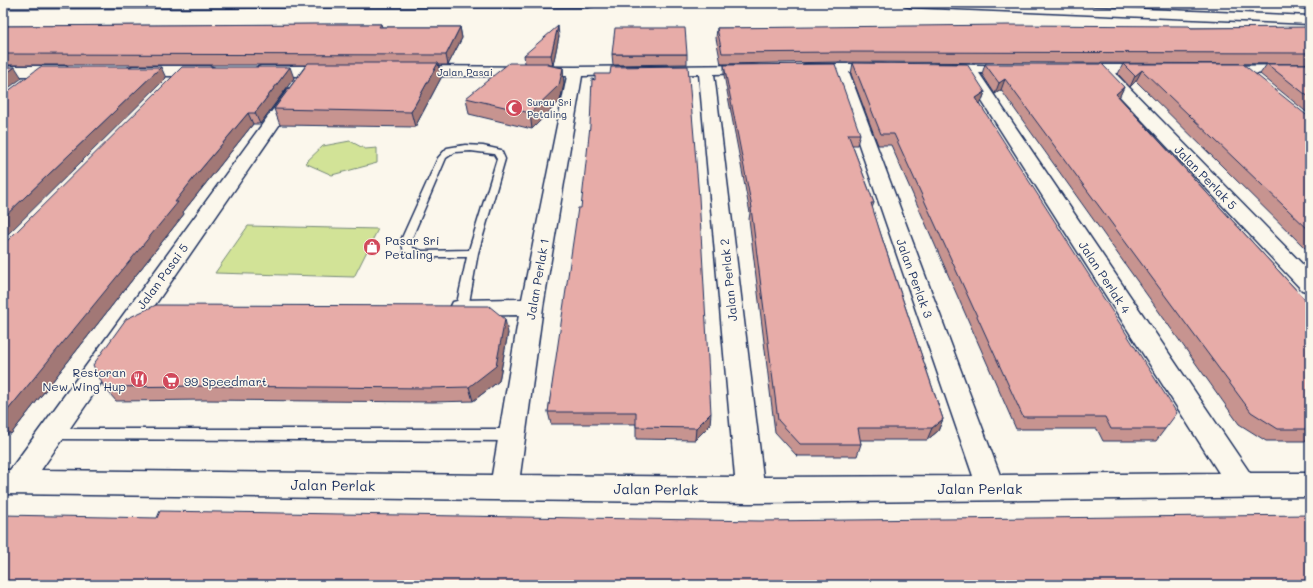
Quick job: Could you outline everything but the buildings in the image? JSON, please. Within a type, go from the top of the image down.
[{"type":"main road","points":[[3,4],[588,3]]},
{"type":"main road","points":[[910,3],[1310,20]]},
{"type":"main road","points":[[1294,3],[1310,5]]},
{"type":"main road","points":[[792,68],[900,68]]},
{"type":"main road","name":"Jalan Perlak 3","points":[[840,68],[991,488]]},
{"type":"main road","points":[[923,68],[1023,69]]},
{"type":"main road","name":"Jalan Perlak 4","points":[[968,68],[1242,485]]},
{"type":"main road","name":"Jalan Pasai","points":[[395,72],[575,72],[769,69]]},
{"type":"main road","points":[[1063,69],[1164,69]]},
{"type":"main road","name":"Jalan Perlak 5","points":[[1102,69],[1310,285]]},
{"type":"main road","points":[[1203,70],[1310,69]]},
{"type":"main road","name":"Jalan Perlak 2","points":[[706,70],[750,490]]},
{"type":"main road","points":[[1242,70],[1261,85]]},
{"type":"main road","points":[[3,71],[80,71]]},
{"type":"main road","points":[[25,84],[42,71]]},
{"type":"main road","points":[[118,71],[222,71]]},
{"type":"main road","points":[[166,88],[183,71]]},
{"type":"main road","points":[[246,71],[348,71]]},
{"type":"main road","name":"Jalan Pasai 5","points":[[10,482],[50,434],[308,71]]},
{"type":"main road","name":"Jalan Perlak 1","points":[[504,487],[532,308],[575,72]]},
{"type":"main road","points":[[438,308],[532,308]]},
{"type":"main road","points":[[138,310],[161,310]]},
{"type":"main road","name":"Jalan Perlak","points":[[10,482],[750,490],[1310,485]]},
{"type":"lane","points":[[462,308],[473,253],[501,160],[498,152],[488,149],[454,149],[446,152],[442,158],[406,240],[408,250],[422,254],[473,253]]},
{"type":"lane","points":[[50,434],[512,435]]},
{"type":"green space","points":[[350,141],[365,149],[377,148],[377,163],[332,175],[305,163],[323,146]]},
{"type":"green space","points":[[248,226],[378,229],[354,277],[215,273]]},
{"type":"place","name":"Surau Sri Petaling","points":[[514,108]]},
{"type":"place","name":"Pasar Sri Petaling","points":[[372,247]]},
{"type":"place","name":"Restoran New Wing Hup","points":[[139,379]]},
{"type":"place","name":"99 Speedmart","points":[[171,381]]}]
